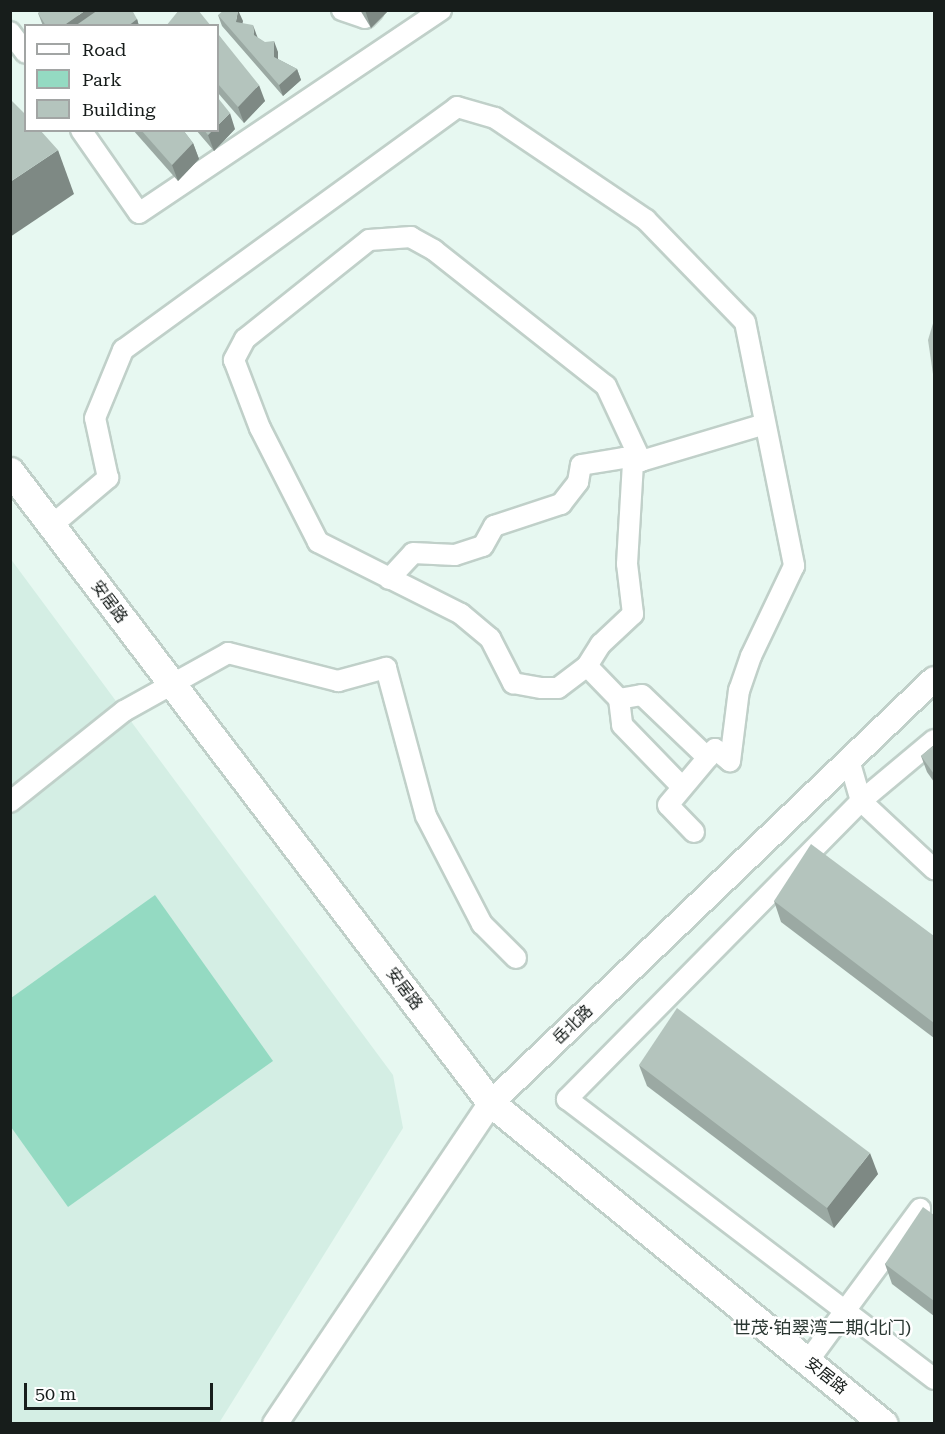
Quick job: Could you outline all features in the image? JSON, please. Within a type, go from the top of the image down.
[{"type":"main road","name":"安居路","points":[[10,471],[491,1103],[884,1424]]},
{"type":"street","points":[[342,10],[365,18],[374,10]]},
{"type":"street","points":[[82,132],[139,213],[441,10]]},
{"type":"street","points":[[10,32],[24,50]]},
{"type":"street","points":[[51,526],[108,478],[95,418],[123,350],[457,107],[495,118],[646,220],[745,322],[794,566],[743,678],[729,761],[715,749],[668,805],[694,831]]},
{"type":"street","points":[[641,461],[606,386],[434,250],[411,237],[369,240],[245,339],[234,360],[260,428],[318,542],[461,614],[490,638],[513,683],[558,688],[587,666],[601,644],[633,614],[627,564],[627,516],[633,463],[641,461],[765,424]]},
{"type":"street","points":[[389,579],[413,553],[455,555],[474,549],[483,546],[494,526],[561,504],[578,482],[581,465],[624,458],[641,461]]},
{"type":"street","points":[[10,802],[124,711],[228,653],[338,681],[386,668],[426,816],[482,924],[516,958]]},
{"type":"street","points":[[587,666],[619,699],[622,725],[682,787]]},
{"type":"street","name":"岳北路","points":[[275,1424],[491,1103],[934,679]]},
{"type":"street","points":[[619,699],[642,695],[708,758]]},
{"type":"street","points":[[934,740],[861,801],[567,1099],[934,1379]]},
{"type":"street","points":[[849,760],[861,801],[934,870]]},
{"type":"street","points":[[808,1361],[843,1309],[920,1209]]},
{"type":"shaded area","points":[[10,558],[393,1075],[403,1128],[219,1423],[11,1423]]},
{"type":"green space","points":[[155,895],[273,1061],[68,1207],[11,1127],[11,998]]},
{"type":"building","points":[[41,10],[86,10],[66,24],[45,24],[38,13]]},
{"type":"building","points":[[98,10],[132,10],[137,19],[131,24],[78,24]]},
{"type":"building","points":[[179,10],[198,10],[209,24],[168,24]]},
{"type":"building","points":[[224,10],[238,10],[236,22],[253,25],[254,35],[265,42],[274,41],[274,57],[297,69],[279,85],[218,15]]},
{"type":"building","points":[[219,35],[259,85],[238,107],[219,85]]},
{"type":"building","points":[[10,99],[24,113],[24,132],[42,132],[58,150],[10,182]]},
{"type":"building","points":[[219,99],[230,113],[219,124]]},
{"type":"building","points":[[143,132],[185,132],[193,143],[172,165]]},
{"type":"building","points":[[934,320],[934,381],[928,340]]},
{"type":"building","points":[[934,745],[934,774],[921,756]]},
{"type":"building","points":[[811,844],[934,936],[934,1023],[774,901]]},
{"type":"building","points":[[677,1008],[870,1153],[827,1208],[639,1065]]},
{"type":"building","points":[[923,1207],[934,1215],[934,1301],[885,1264]]},
{"type":"district","name":"世茂·铂翠湾二期(北门)","points":[[822,1328]]}]
